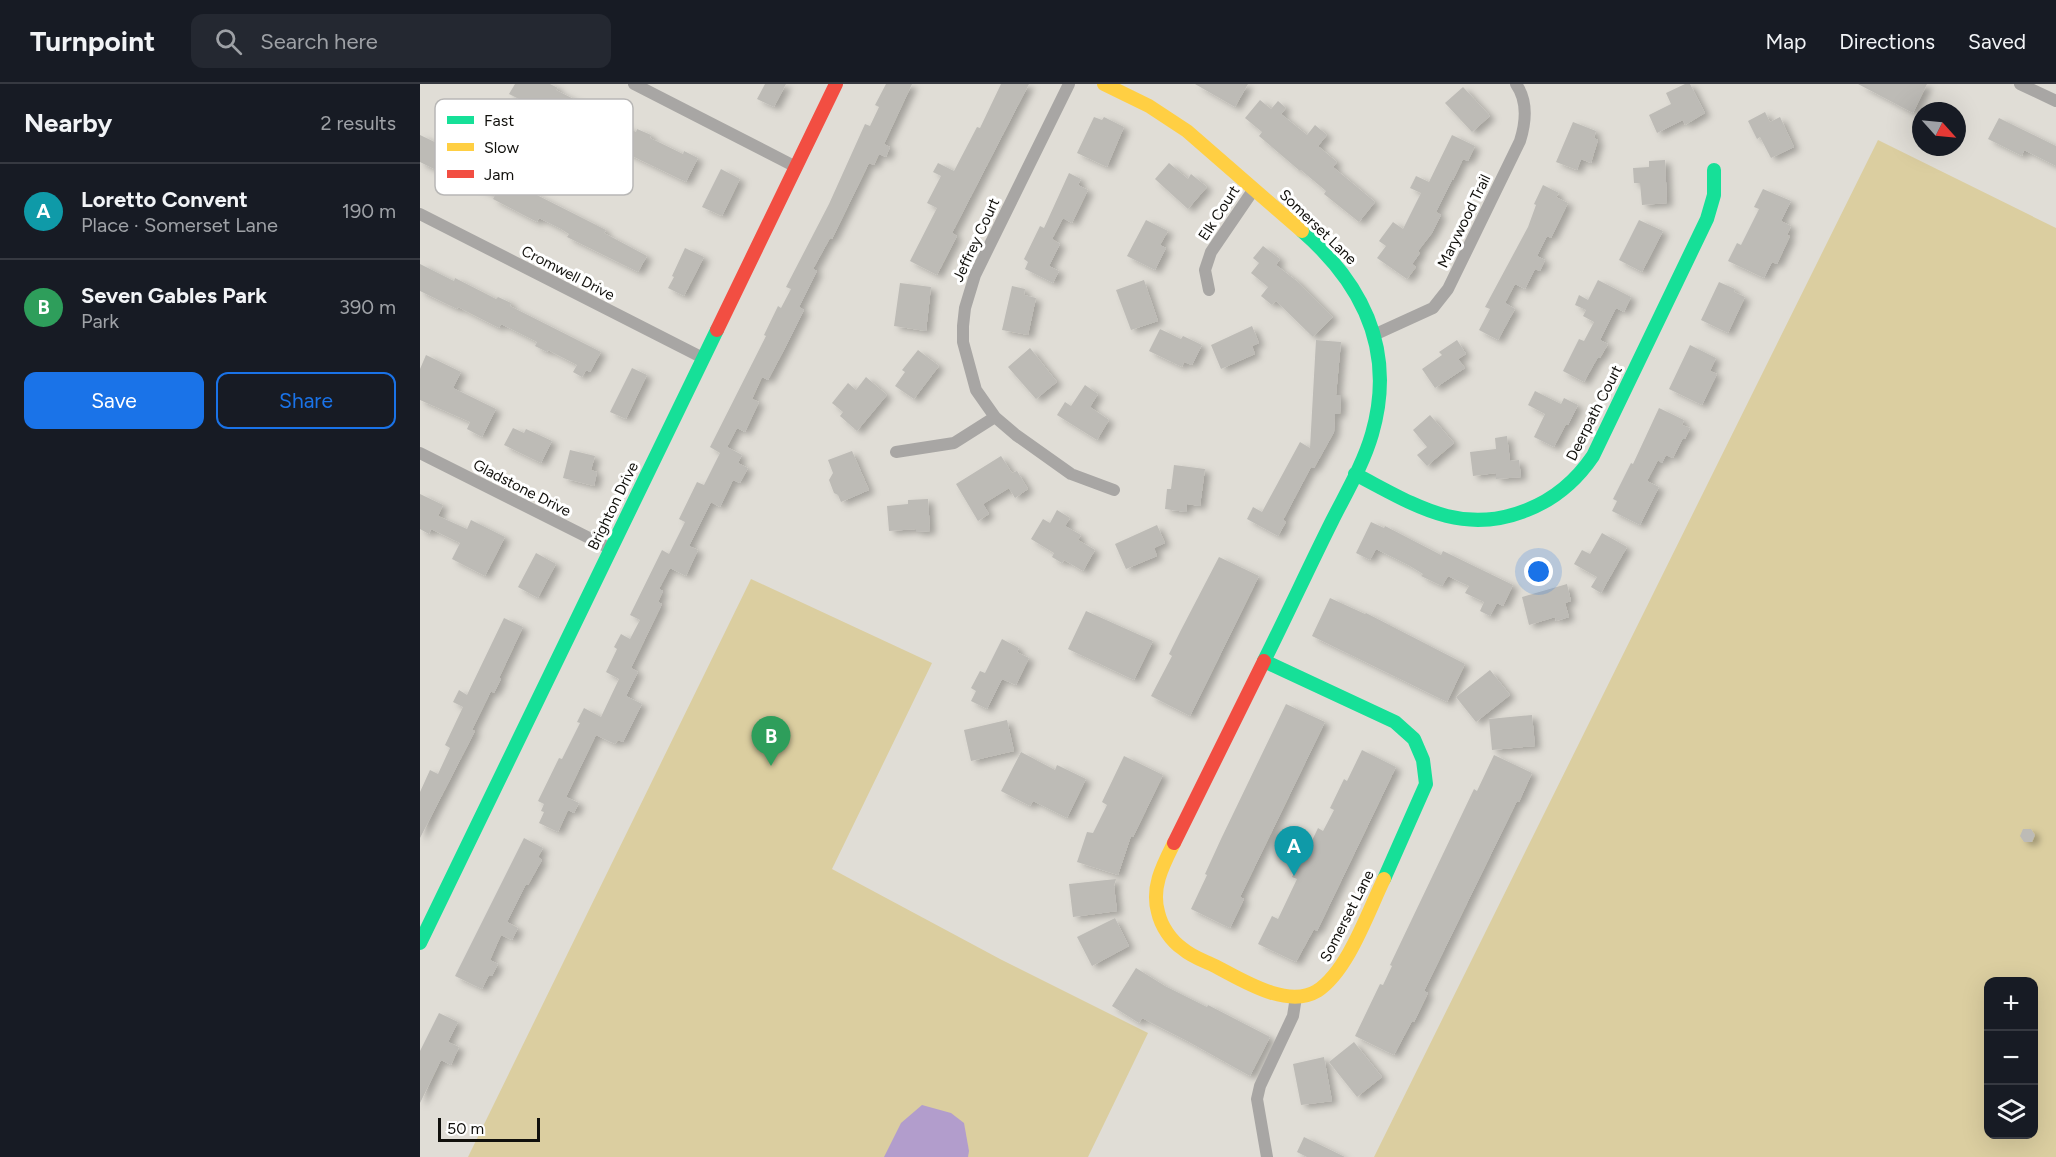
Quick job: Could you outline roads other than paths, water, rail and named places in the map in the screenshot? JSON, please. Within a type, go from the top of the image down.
[{"type":"street","points":[[634,84],[796,166]]},
{"type":"street","name":"Brighton Drive","points":[[420,943],[836,84]]},
{"type":"street","name":"Jeffrey Court","points":[[1069,84],[975,275],[964,308],[963,342],[976,390],[995,417],[1016,435],[1071,474],[1114,490]]},
{"type":"street","name":"Somerset Lane","points":[[1104,84],[1169,117],[1320,247],[1339,267],[1359,297],[1376,334],[1380,376],[1377,416],[1368,446],[1165,861],[1158,876],[1155,897],[1163,927],[1183,950],[1266,992],[1296,997],[1315,992],[1334,978],[1346,958],[1400,845],[1426,784],[1424,760],[1414,739],[1395,722],[1264,662]]},
{"type":"street","name":"Marywood Trail","points":[[1376,334],[1433,308],[1448,289],[1520,141],[1525,118],[1523,94],[1516,84]]},
{"type":"street","points":[[2020,84],[2056,101]]},
{"type":"street","name":"Deerpath Court","points":[[1355,474],[1425,509],[1463,521],[1499,520],[1542,506],[1558,496],[1574,482],[1593,456],[1697,240],[1712,208],[1714,171]]},
{"type":"street","name":"Elk Court","points":[[1209,290],[1205,270],[1211,252],[1254,189]]},
{"type":"street","name":"Cromwell Drive","points":[[420,214],[703,358]]},
{"type":"street","points":[[896,452],[954,443],[995,417]]},
{"type":"street","name":"Gladstone Drive","points":[[420,453],[610,549]]},
{"type":"street","points":[[1267,1157],[1257,1099],[1260,1086],[1293,1016],[1296,997]]},
{"type":"place","name":"Seven Gables Park","points":[[771,766]]},
{"type":"place","name":"Loretto Convent","points":[[1294,876]]}]
